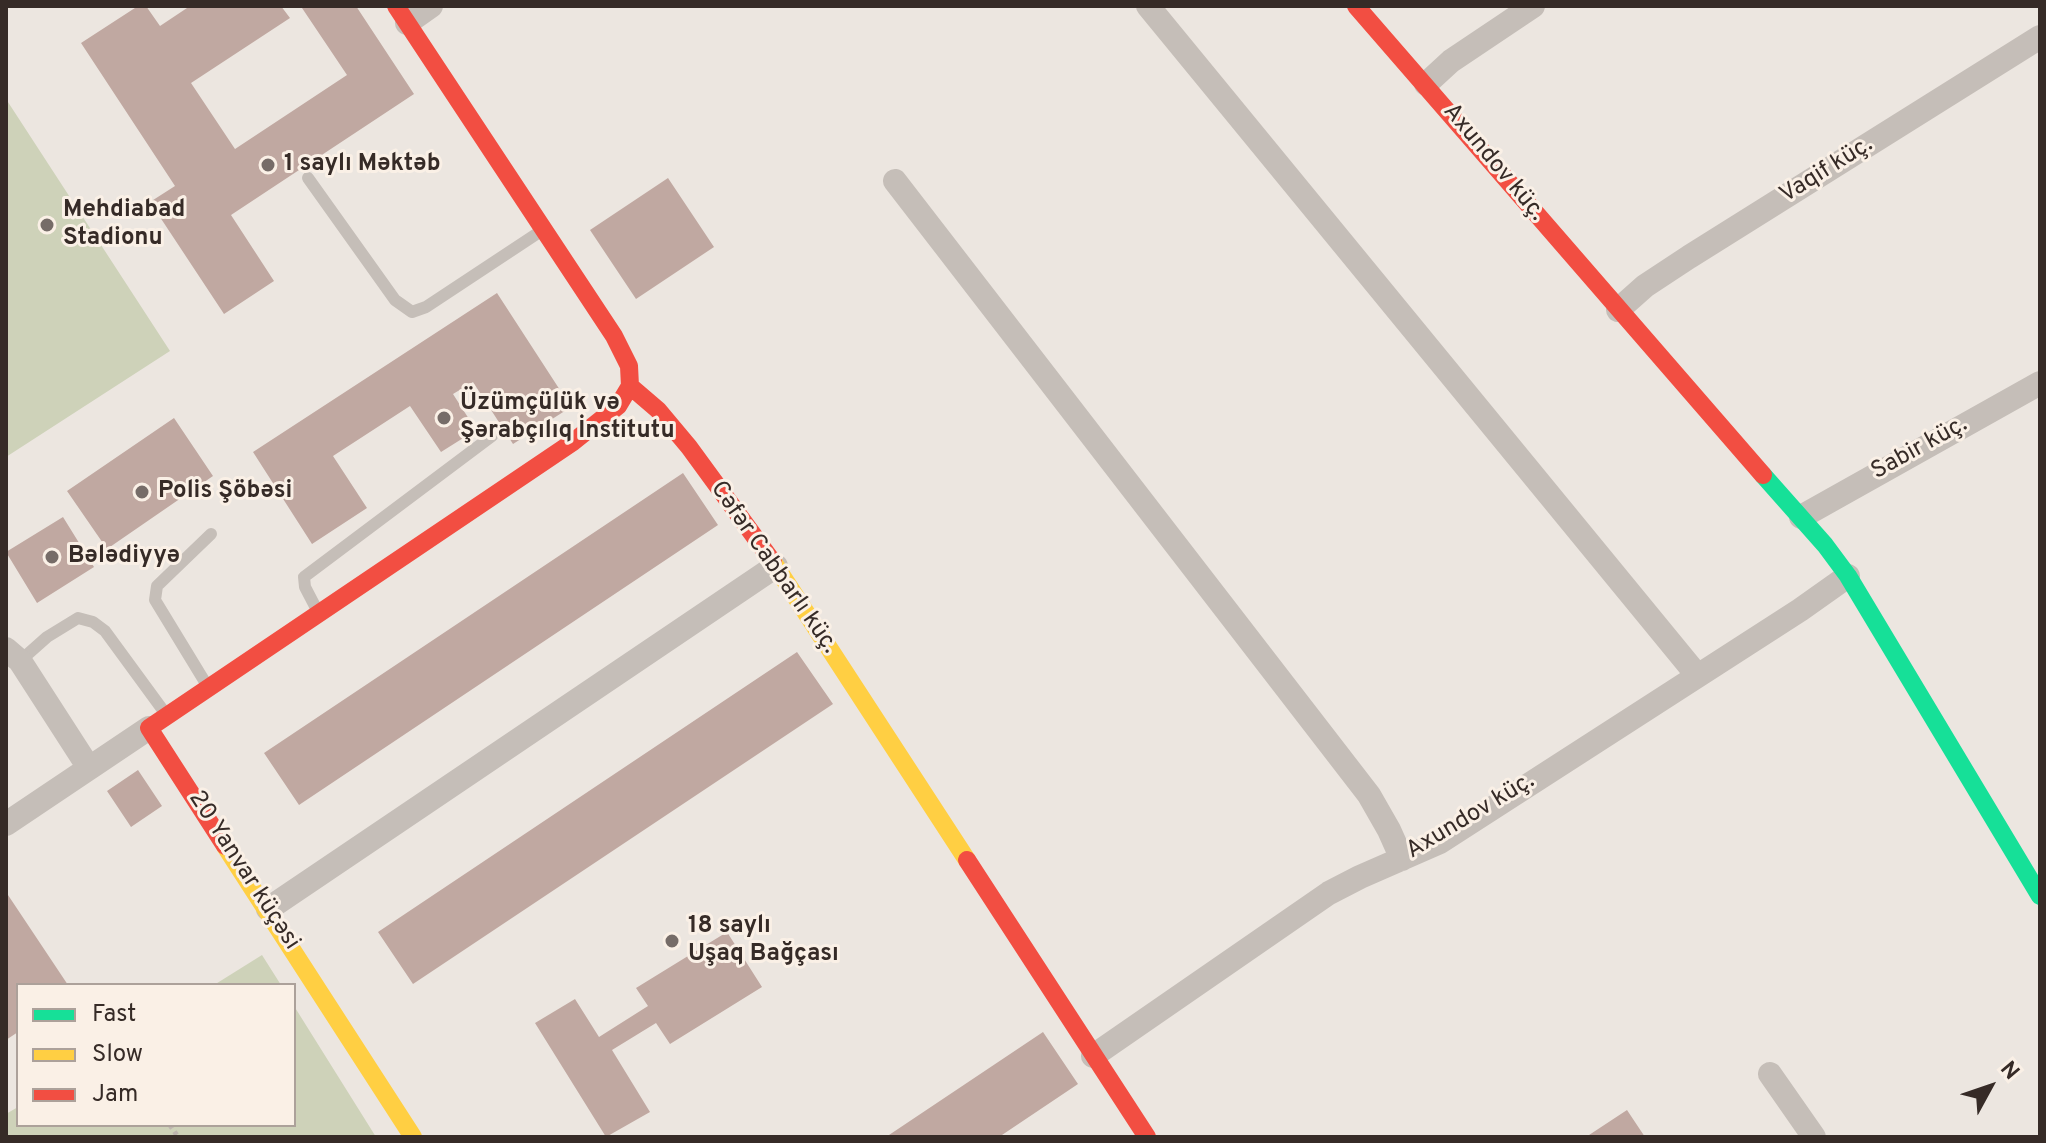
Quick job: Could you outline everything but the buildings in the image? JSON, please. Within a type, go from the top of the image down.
[{"type":"street","points":[[6,824],[573,442],[618,406],[630,386],[629,366],[614,336],[401,14],[431,6]]},
{"type":"street","points":[[1148,6],[1697,675]]},
{"type":"street","name":"Axundov küç.","points":[[1356,6],[1801,517],[1848,576],[2040,896]]},
{"type":"street","points":[[1426,84],[1451,61],[1533,6]]},
{"type":"street","name":"Vaqif küç.","points":[[1618,310],[1645,286],[1689,257],[2040,37]]},
{"type":"street","points":[[895,181],[1369,795],[1402,859]]},
{"type":"street","name":"Sabir küç.","points":[[1801,517],[2040,383]]},
{"type":"street","name":"Cəfər Cabbarlı küç.","points":[[630,386],[658,410],[689,447],[776,566],[1147,1137]]},
{"type":"street","points":[[268,909],[776,566]]},
{"type":"street","name":"Axundov küç.","points":[[1093,1056],[1329,893],[1440,842],[1848,576]]},
{"type":"street","points":[[13,655],[89,768]]},
{"type":"street","name":"20 Yanvar küçəsi","points":[[158,721],[268,909],[413,1137]]},
{"type":"street","points":[[1770,1074],[1814,1137]]},
{"type":"lane","points":[[308,178],[395,300],[412,312],[426,307],[544,230]]},
{"type":"lane","points":[[319,613],[305,587],[304,577],[492,436]]},
{"type":"lane","points":[[208,687],[155,600],[157,586],[211,534]]},
{"type":"lane","points":[[13,655],[78,618],[93,622],[105,631],[158,721]]},
{"type":"green space","name":"Mehdiabad Stadionu","points":[[6,99],[170,351],[6,457]]},
{"type":"green space","points":[[262,955],[280,983],[217,983]]},
{"type":"green space","points":[[296,1009],[376,1137],[6,1137],[6,1114],[16,1108],[16,1127],[296,1127]]},
{"type":"traffic: fast","points":[[1763,475],[1848,576],[2040,896]]},
{"type":"traffic: slow","points":[[773,562],[967,860]]},
{"type":"traffic: slow","points":[[225,846],[413,1137]]},
{"type":"traffic: jam","points":[[396,6],[614,336],[629,366],[630,386],[658,410],[689,447],[773,562]]},
{"type":"traffic: jam","points":[[1356,6],[1763,475]]},
{"type":"traffic: jam","points":[[225,846],[149,728],[573,442],[618,406],[630,386]]},
{"type":"traffic: jam","points":[[967,860],[1147,1137]]},
{"type":"place","name":"1 saylı Məktəb","points":[[268,165]]},
{"type":"place","name":"Mehdiabad Stadionu","points":[[47,225]]},
{"type":"place","name":"Üzümçülük və Şərabçılıq İnstitutu","points":[[444,418]]},
{"type":"place","name":"Polis Şöbəsi","points":[[142,492]]},
{"type":"place","name":"Bələdiyyə","points":[[52,557]]},
{"type":"place","name":"18 saylı Uşaq Bağçası","points":[[672,941]]}]
